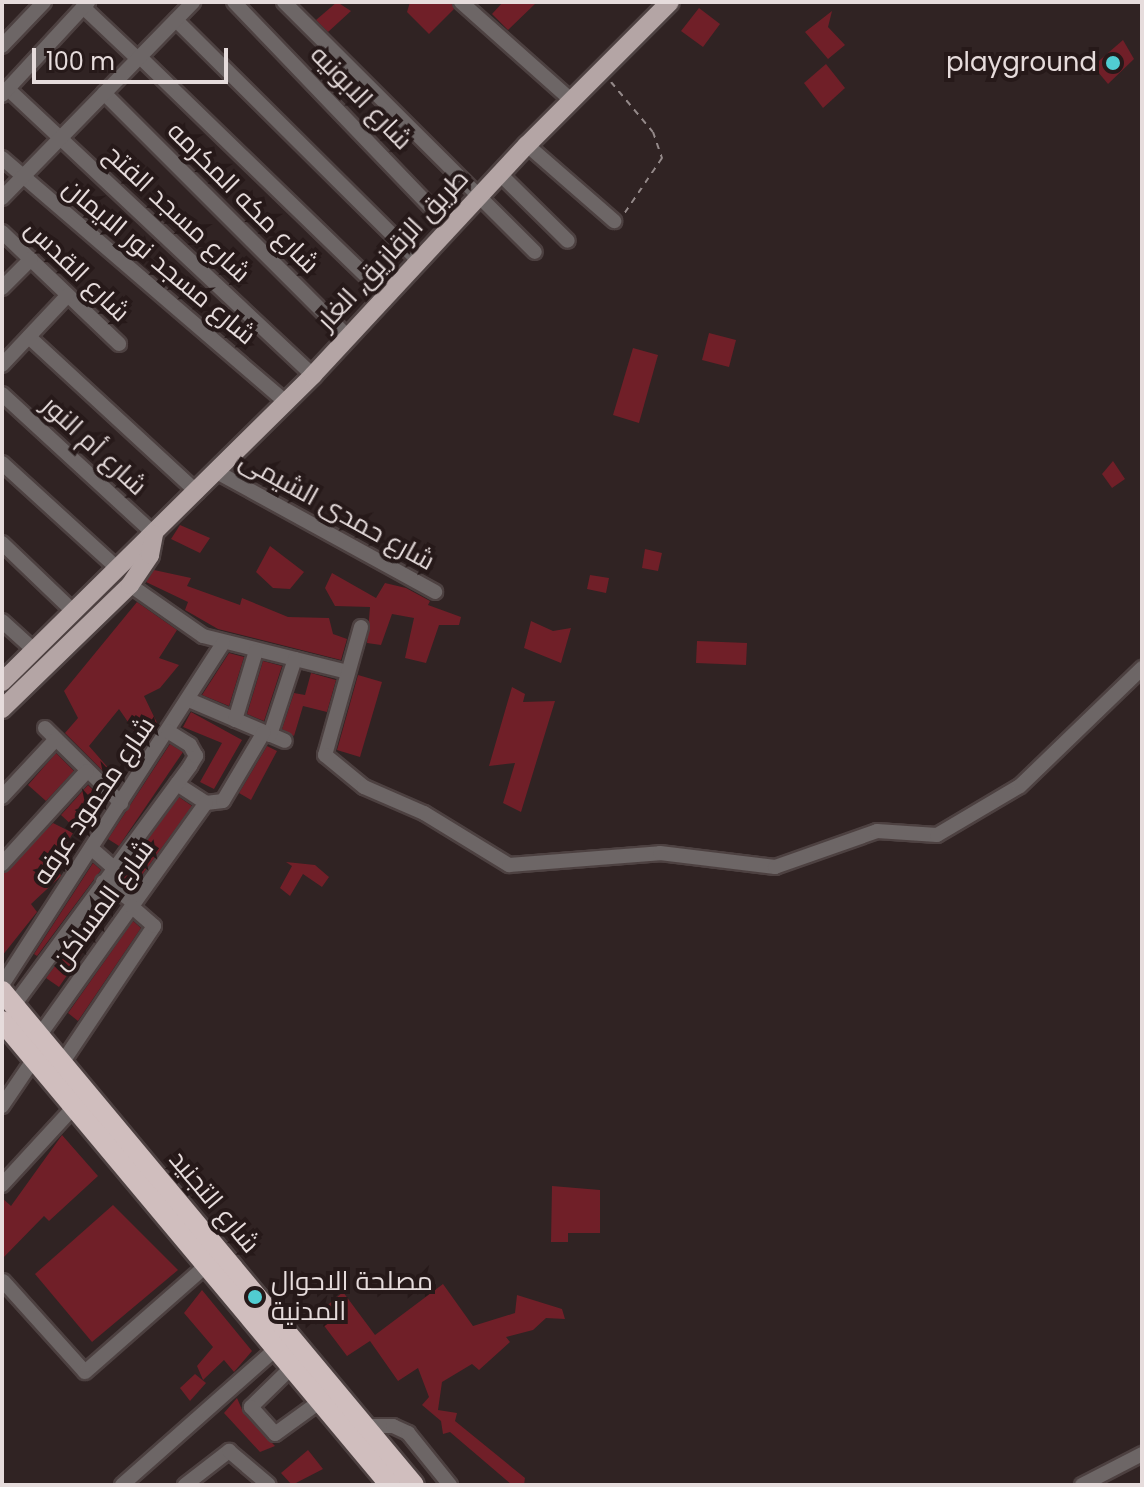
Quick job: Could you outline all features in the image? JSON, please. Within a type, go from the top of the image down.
[{"type":"highway","name":"شارع التجنيد","points":[[5,1000],[62,1063],[368,1426],[414,1485]]},
{"type":"highway","name":"شارع التجنيد","points":[[5,1000],[34,1059],[390,1485]]},
{"type":"highway","points":[[397,1462],[408,1485]]},
{"type":"main road","name":"طريق الزقازيق, الغار","points":[[2,682],[313,375],[527,145],[670,2]]},
{"type":"main road","name":"طريق الزقازيق, الغار","points":[[2,709],[130,585],[150,555],[154,534]]},
{"type":"street","points":[[2,46],[44,2]]},
{"type":"street","points":[[2,198],[193,2]]},
{"type":"street","name":"شارع الابونيه","points":[[234,2],[451,228]]},
{"type":"street","points":[[284,2],[535,252]]},
{"type":"street","points":[[461,2],[571,100]]},
{"type":"street","points":[[5,92],[86,4],[386,295]]},
{"type":"street","points":[[176,20],[420,262]]},
{"type":"street","name":"شارع مسجد الفتح","points":[[5,92],[61,138],[313,375]]},
{"type":"street","name":"شارع مكه المكرمه","points":[[104,93],[348,337]]},
{"type":"street","points":[[527,145],[614,221]]},
{"type":"street","name":"شارع مسجد نور الايمان","points":[[2,158],[286,402]]},
{"type":"street","points":[[500,174],[568,241]]},
{"type":"street","name":"شارع القدس","points":[[2,232],[119,344]]},
{"type":"street","points":[[2,288],[31,259]]},
{"type":"street","points":[[2,365],[67,296]]},
{"type":"street","points":[[29,337],[197,492]]},
{"type":"street","name":"شارع أم النور","points":[[2,394],[154,534]]},
{"type":"street","points":[[2,463],[117,568]]},
{"type":"street","name":"شارع حمدى الشيمى","points":[[217,472],[435,592]]},
{"type":"street","points":[[2,543],[73,611]]},
{"type":"street","points":[[130,585],[190,629],[223,643],[347,672]]},
{"type":"street","points":[[2,621],[34,650]]},
{"type":"street","points":[[361,627],[324,745],[327,757],[364,787],[424,813],[509,865],[647,853],[775,867],[877,831],[923,838],[958,828],[1063,750],[1142,668]]},
{"type":"street","name":"شارع محمود عرفه","points":[[5,1000],[91,848],[169,732],[223,643]]},
{"type":"street","points":[[235,720],[256,651]]},
{"type":"street","points":[[267,733],[295,659]]},
{"type":"street","points":[[189,700],[285,741]]},
{"type":"street","points":[[5,1000],[114,868],[196,756],[169,732]]},
{"type":"street","points":[[2,797],[50,733],[121,803]]},
{"type":"street","name":"شارع المساكن","points":[[39,1036],[206,803],[223,801],[267,733]]},
{"type":"street","points":[[2,864],[87,771]]},
{"type":"street","points":[[177,784],[206,803]]},
{"type":"street","points":[[91,848],[114,868]]},
{"type":"street","points":[[62,1063],[154,926],[103,882]]},
{"type":"street","points":[[2,1106],[34,1059]]},
{"type":"street","points":[[2,1185],[7,1168],[74,1107]]},
{"type":"street","points":[[3,1281],[85,1372],[207,1265]]},
{"type":"street","points":[[122,1485],[277,1348]]},
{"type":"street","points":[[293,1366],[251,1407],[275,1434],[322,1400]]},
{"type":"street","points":[[368,1426],[393,1426],[408,1433],[450,1485]]},
{"type":"street","points":[[185,1485],[229,1451],[269,1485]]},
{"type":"street","points":[[1082,1485],[1142,1454]]},
{"type":"path","points":[[600,69],[653,132],[662,158],[659,170],[614,221]]},
{"type":"building","points":[[337,2],[351,11],[328,32],[316,20]]},
{"type":"building","points":[[410,2],[451,2],[454,9],[429,34],[407,12]]},
{"type":"building","points":[[503,2],[537,2],[508,30],[492,14]]},
{"type":"building","points":[[699,8],[720,24],[703,47],[681,31]]},
{"type":"building","points":[[832,11],[828,27],[845,45],[828,59],[805,32]]},
{"type":"building","name":"playground","points":[[1123,40],[1134,59],[1108,84],[1093,66]]},
{"type":"building","points":[[826,64],[845,88],[823,108],[804,83]]},
{"type":"building","points":[[709,333],[736,340],[729,367],[702,360]]},
{"type":"building","points":[[633,348],[658,355],[639,423],[613,415]]},
{"type":"building","points":[[1113,461],[1125,479],[1112,488],[1102,474]]},
{"type":"building","points":[[180,525],[210,538],[200,553],[171,539]]},
{"type":"building","points":[[270,546],[304,572],[290,589],[273,588],[256,572]]},
{"type":"building","points":[[645,549],[662,553],[658,571],[642,568]]},
{"type":"building","points":[[154,570],[191,578],[187,586],[240,605],[242,598],[288,617],[329,618],[333,634],[347,639],[341,660],[218,629],[185,610],[188,602],[146,582]]},
{"type":"building","points":[[332,573],[376,598],[385,583],[406,588],[430,601],[428,605],[461,617],[459,625],[439,625],[426,663],[405,658],[414,618],[392,614],[381,645],[367,643],[370,607],[335,606],[325,588]]},
{"type":"building","points":[[590,575],[609,578],[606,593],[587,589]]},
{"type":"building","points":[[137,602],[177,630],[159,658],[179,665],[160,688],[144,696],[158,725],[139,738],[119,709],[89,746],[111,771],[107,775],[65,733],[78,718],[64,691]]},
{"type":"building","points":[[531,621],[553,631],[571,628],[561,663],[524,648]]},
{"type":"building","points":[[697,641],[747,643],[746,665],[696,663]]},
{"type":"building","points":[[229,653],[244,657],[229,706],[202,695]]},
{"type":"building","points":[[263,661],[282,666],[264,721],[247,714]]},
{"type":"building","points":[[311,673],[336,680],[327,712],[303,706],[294,736],[282,729],[294,693],[305,695]]},
{"type":"building","points":[[358,675],[382,682],[360,757],[337,750]]},
{"type":"building","points":[[512,687],[525,694],[523,702],[555,701],[521,812],[503,803],[515,763],[489,766]]},
{"type":"building","points":[[191,712],[242,740],[214,789],[200,782],[222,743],[183,727]]},
{"type":"building","points":[[170,744],[183,752],[119,846],[108,839]]},
{"type":"building","points":[[267,746],[277,751],[251,800],[239,793]]},
{"type":"building","points":[[56,753],[74,771],[46,801],[28,785]]},
{"type":"building","points":[[88,785],[102,799],[76,829],[61,815]]},
{"type":"building","points":[[179,797],[192,806],[132,889],[118,880]]},
{"type":"building","points":[[53,823],[73,833],[56,862],[61,876],[31,904],[37,912],[2,956],[2,874]]},
{"type":"building","points":[[286,862],[315,865],[329,877],[322,887],[303,874],[290,896],[280,888],[292,866]]},
{"type":"building","points":[[93,863],[101,870],[37,956],[34,954]]},
{"type":"building","points":[[107,896],[117,903],[59,987],[46,978]]},
{"type":"building","points":[[133,921],[141,928],[78,1021],[68,1013]]},
{"type":"building","points":[[62,1135],[98,1176],[49,1221],[44,1216],[2,1259],[2,1198],[11,1206]]},
{"type":"building","points":[[552,1186],[600,1190],[600,1233],[568,1233],[568,1242],[551,1242]]},
{"type":"building","points":[[113,1205],[178,1270],[92,1342],[35,1274]]},
{"type":"building","points":[[443,1284],[473,1326],[515,1313],[517,1295],[562,1309],[565,1319],[546,1318],[533,1330],[506,1337],[510,1342],[479,1370],[472,1364],[442,1382],[438,1410],[457,1413],[455,1421],[525,1478],[524,1485],[512,1485],[450,1432],[443,1434],[441,1421],[422,1405],[429,1397],[418,1368],[398,1381],[370,1341],[347,1356],[316,1315],[343,1292],[375,1335]]},
{"type":"building","points":[[202,1290],[252,1351],[234,1372],[224,1360],[203,1380],[197,1366],[213,1347],[184,1313]]},
{"type":"building","points":[[195,1374],[206,1383],[190,1401],[180,1388]]},
{"type":"building","points":[[237,1398],[244,1414],[275,1446],[260,1452],[224,1413]]},
{"type":"building","points":[[308,1450],[323,1469],[292,1485],[281,1473]]},
{"type":"place","name":"playground","points":[[1113,63]]},
{"type":"place","name":"مصلحة الاحوال المدنية","points":[[255,1297]]}]
